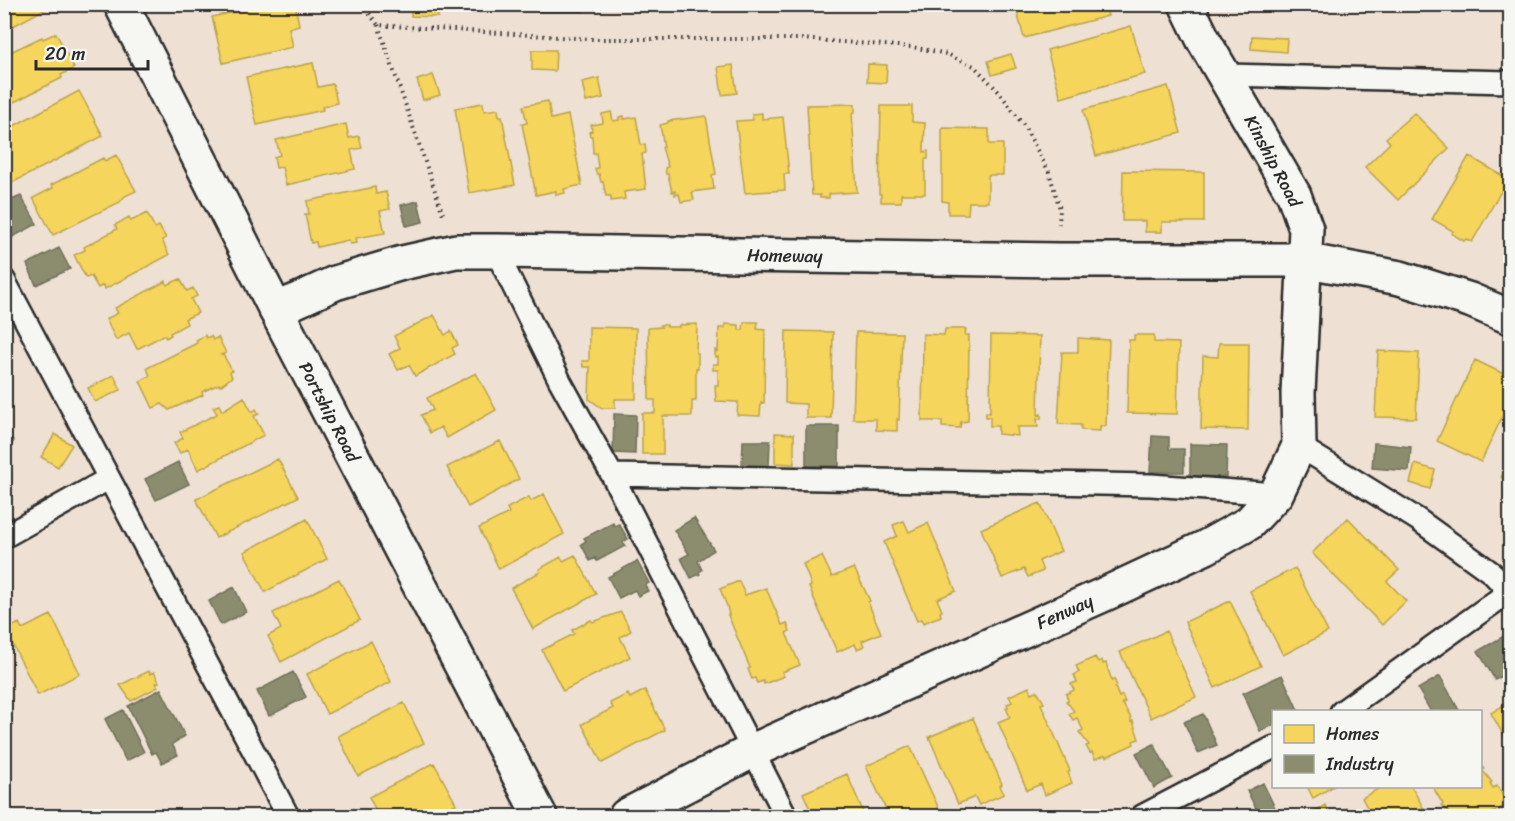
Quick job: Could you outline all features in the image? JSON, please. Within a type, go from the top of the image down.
[{"type":"street","name":"Portship Road","points":[[122,4],[276,310],[540,816]]},
{"type":"street","name":"Kinship Road","points":[[1186,4],[1204,41],[1294,195],[1306,229],[1303,260]]},
{"type":"street","name":"Homeway","points":[[276,310],[335,283],[402,263],[456,251],[1059,260],[1303,260]]},
{"type":"street","points":[[1303,260],[1400,278],[1470,300],[1510,317]]},
{"type":"street","name":"Fenway","points":[[626,816],[752,751],[1095,599],[1206,547],[1249,523],[1276,494],[1299,446],[1298,393],[1303,260]]},
{"type":"lane","points":[[1225,75],[1510,82]]},
{"type":"lane","points":[[496,251],[560,381],[612,474],[786,816]]},
{"type":"lane","points":[[4,280],[288,816]]},
{"type":"lane","points":[[1299,446],[1417,519],[1492,573],[1510,591],[1342,710]]},
{"type":"lane","points":[[612,474],[1151,485],[1276,494]]},
{"type":"lane","points":[[4,537],[108,479]]},
{"type":"lane","points":[[1142,816],[1272,748]]},
{"type":"path","points":[[362,4],[378,24],[456,251]]},
{"type":"path","points":[[378,24],[591,39],[800,39],[912,47],[946,54],[974,66],[1000,93],[1024,126],[1049,172],[1060,209],[1059,260]]},
{"type":"building: Homes","points":[[4,4],[45,4],[47,8],[4,31]]},
{"type":"building: Homes","points":[[269,4],[295,4],[299,25],[289,28],[293,47],[223,63],[212,17]]},
{"type":"building: Homes","points":[[1015,4],[1105,4],[1108,16],[1024,38]]},
{"type":"building: Homes","points":[[411,5],[439,6],[438,17],[411,16]]},
{"type":"building: Homes","points":[[1131,26],[1145,74],[1061,98],[1047,50]]},
{"type":"building: Homes","points":[[56,33],[74,68],[61,75],[62,78],[12,103],[6,90],[4,91],[4,55]]},
{"type":"building: Homes","points":[[1252,36],[1287,38],[1286,52],[1251,49]]},
{"type":"building: Homes","points":[[532,50],[556,50],[555,71],[532,70]]},
{"type":"building: Homes","points":[[1011,54],[1016,68],[992,75],[988,61]]},
{"type":"building: Homes","points":[[313,63],[318,87],[333,84],[337,103],[322,107],[323,110],[257,125],[246,77]]},
{"type":"building: Homes","points":[[868,64],[887,65],[886,83],[867,82]]},
{"type":"building: Homes","points":[[733,65],[737,93],[722,95],[718,67]]},
{"type":"building: Homes","points":[[433,75],[440,95],[423,100],[417,80]]},
{"type":"building: Homes","points":[[599,78],[603,98],[586,102],[582,82]]},
{"type":"building: Homes","points":[[1168,86],[1181,133],[1096,156],[1083,110]]},
{"type":"building: Homes","points":[[79,91],[103,136],[4,187],[4,131]]},
{"type":"building: Homes","points":[[548,101],[551,119],[568,115],[582,185],[564,189],[565,193],[556,195],[556,191],[536,195],[522,124],[527,123],[523,106]]},
{"type":"building: Homes","points":[[483,103],[484,111],[498,109],[499,116],[502,116],[515,185],[469,193],[455,108]]},
{"type":"building: Homes","points":[[855,104],[855,112],[852,113],[857,192],[829,194],[829,198],[812,195],[807,105]]},
{"type":"building: Homes","points":[[881,106],[912,106],[912,122],[925,123],[924,152],[928,151],[928,159],[925,159],[925,194],[901,194],[901,202],[881,202],[881,194],[879,194]]},
{"type":"building: Homes","points":[[611,112],[613,121],[624,116],[624,119],[636,117],[641,145],[645,144],[646,153],[642,154],[646,189],[624,192],[625,199],[611,201],[611,196],[606,196],[603,182],[595,169],[598,168],[596,153],[593,153],[592,136],[589,132],[592,131],[591,125],[603,123],[602,114]]},
{"type":"building: Homes","points":[[762,113],[762,119],[783,117],[789,174],[784,174],[785,190],[745,193],[736,121],[753,120],[752,114]]},
{"type":"building: Homes","points":[[1414,113],[1449,148],[1398,200],[1365,167],[1390,143],[1386,138]]},
{"type":"building: Homes","points":[[706,116],[716,174],[712,175],[714,189],[692,192],[694,200],[681,202],[679,194],[675,195],[675,191],[672,192],[668,174],[666,174],[665,168],[668,167],[662,147],[664,147],[660,125],[668,121]]},
{"type":"building: Homes","points":[[346,124],[349,138],[359,136],[362,148],[351,150],[355,169],[286,185],[282,167],[276,168],[274,157],[280,155],[276,140]]},
{"type":"building: Homes","points":[[942,128],[989,129],[989,144],[1003,144],[1003,175],[988,175],[988,202],[969,202],[968,214],[948,214],[948,202],[942,201]]},
{"type":"building: Homes","points":[[116,155],[136,191],[125,196],[120,202],[53,235],[33,198],[53,188],[51,185],[103,158],[105,161]]},
{"type":"building: Homes","points":[[1469,156],[1508,179],[1472,242],[1466,239],[1464,241],[1452,234],[1453,231],[1432,219]]},
{"type":"building: Homes","points":[[1123,171],[1204,172],[1204,222],[1162,222],[1162,232],[1145,232],[1145,221],[1122,221]]},
{"type":"building: Homes","points":[[375,187],[376,194],[386,192],[390,209],[380,211],[385,233],[356,238],[357,243],[350,244],[349,240],[317,247],[316,242],[311,243],[305,214],[309,214],[307,201]]},
{"type":"building: Homes","points":[[147,213],[155,228],[159,226],[166,238],[162,240],[169,255],[105,289],[103,285],[98,288],[91,276],[86,278],[74,255],[117,229],[115,225],[129,217],[131,221]]},
{"type":"building: Homes","points":[[180,279],[187,291],[193,288],[197,296],[191,299],[198,313],[185,319],[187,324],[170,333],[171,335],[166,338],[164,335],[137,349],[129,333],[116,340],[106,319],[118,313],[115,308],[166,281],[167,285]]},
{"type":"building: Homes","points":[[434,315],[445,335],[451,331],[458,345],[452,348],[455,354],[415,376],[409,365],[398,370],[389,354],[400,348],[394,336]]},
{"type":"building: Homes","points":[[744,322],[758,322],[757,329],[765,330],[764,403],[761,402],[760,416],[737,415],[738,402],[716,401],[715,385],[718,385],[718,370],[713,370],[713,364],[718,364],[715,350],[718,351],[719,328],[725,328],[725,324],[739,325],[739,330],[743,330]]},
{"type":"building: Homes","points":[[697,324],[698,368],[696,368],[696,401],[692,401],[692,416],[663,416],[663,454],[642,454],[642,413],[655,413],[655,400],[649,400],[648,328],[661,327],[660,325],[679,327],[679,325]]},
{"type":"building: Homes","points":[[589,327],[636,328],[636,399],[615,399],[615,408],[602,408],[589,399],[590,367],[583,367],[582,361],[589,361]]},
{"type":"building: Homes","points":[[945,329],[966,329],[965,335],[969,335],[968,421],[961,422],[960,428],[942,427],[942,421],[922,421],[923,334],[944,335]]},
{"type":"building: Homes","points":[[786,331],[833,332],[831,418],[806,418],[806,404],[785,403]]},
{"type":"building: Homes","points":[[856,332],[902,333],[897,431],[876,430],[876,419],[853,419]]},
{"type":"building: Homes","points":[[205,335],[206,338],[211,336],[213,340],[218,337],[226,353],[221,355],[224,356],[232,371],[230,372],[232,377],[220,386],[219,384],[202,392],[203,395],[169,410],[162,404],[153,408],[140,381],[150,376],[147,368],[197,343],[196,340]]},
{"type":"building: Homes","points":[[991,335],[1040,336],[1038,415],[1041,414],[1041,419],[1037,419],[1038,427],[1017,427],[1018,436],[998,434],[998,426],[990,426],[990,417],[986,417],[986,412],[990,413]]},
{"type":"building: Homes","points":[[1134,335],[1154,335],[1154,342],[1179,343],[1177,414],[1127,413],[1129,340],[1134,340]]},
{"type":"building: Homes","points":[[1078,338],[1109,340],[1106,426],[1100,426],[1100,431],[1081,430],[1081,425],[1058,424],[1062,352],[1078,352]]},
{"type":"building: Homes","points":[[1219,343],[1249,343],[1248,430],[1201,429],[1203,356],[1218,357]]},
{"type":"building: Homes","points":[[1378,351],[1419,353],[1416,418],[1375,417]]},
{"type":"building: Homes","points":[[1475,360],[1510,377],[1510,400],[1481,462],[1437,441]]},
{"type":"building: Homes","points":[[476,373],[496,410],[447,438],[441,427],[430,433],[421,415],[433,410],[427,398]]},
{"type":"building: Homes","points":[[114,375],[121,390],[95,402],[88,388]]},
{"type":"building: Homes","points":[[244,397],[252,412],[256,409],[259,414],[254,416],[264,435],[198,470],[188,449],[180,453],[174,443],[183,438],[180,432],[217,414],[213,407],[219,405],[222,411]]},
{"type":"building: Homes","points":[[775,433],[794,434],[794,464],[775,463]]},
{"type":"building: Homes","points":[[55,434],[72,445],[58,467],[41,457]]},
{"type":"building: Homes","points":[[500,441],[519,479],[468,507],[447,467]]},
{"type":"building: Homes","points":[[278,459],[298,497],[216,538],[196,499]]},
{"type":"building: Homes","points":[[1415,464],[1435,470],[1430,489],[1410,483]]},
{"type":"building: Homes","points":[[1510,465],[1510,485],[1501,477]]},
{"type":"building: Homes","points":[[544,494],[564,534],[499,569],[479,528],[509,513],[507,508],[529,497],[531,501]]},
{"type":"building: Homes","points":[[1040,503],[1061,551],[1039,561],[1043,571],[1028,577],[1024,569],[1002,578],[981,529]]},
{"type":"building: Homes","points":[[1348,518],[1399,570],[1387,581],[1406,601],[1382,625],[1312,553]]},
{"type":"building: Homes","points":[[307,519],[327,559],[265,592],[244,552]]},
{"type":"building: Homes","points":[[904,521],[909,532],[928,523],[956,591],[937,599],[942,611],[941,616],[923,623],[921,619],[917,621],[884,542],[897,536],[893,525]]},
{"type":"building: Homes","points":[[575,555],[596,594],[533,629],[511,588],[561,557],[563,561]]},
{"type":"building: Homes","points":[[822,556],[832,577],[854,568],[870,601],[868,602],[881,633],[862,641],[864,646],[857,649],[855,644],[837,652],[809,587],[811,586],[803,564]]},
{"type":"building: Homes","points":[[1295,568],[1328,632],[1283,655],[1250,591]]},
{"type":"building: Homes","points":[[339,579],[360,620],[281,662],[268,636],[281,629],[273,613]]},
{"type":"building: Homes","points":[[739,581],[745,595],[766,588],[782,625],[787,623],[790,631],[786,633],[800,665],[782,672],[784,676],[764,684],[763,681],[757,683],[755,678],[752,679],[748,669],[750,668],[720,589]]},
{"type":"building: Homes","points":[[1230,601],[1261,666],[1215,688],[1185,622]]},
{"type":"building: Homes","points":[[621,612],[631,631],[620,637],[630,657],[563,691],[542,650],[574,634],[572,630],[591,620],[593,622]]},
{"type":"building: Homes","points":[[51,615],[80,674],[38,695],[8,635],[13,633],[10,628],[19,623],[22,629]]},
{"type":"building: Homes","points":[[1166,631],[1196,697],[1151,718],[1120,652]]},
{"type":"building: Homes","points":[[371,641],[391,682],[327,714],[307,674]]},
{"type":"building: Homes","points":[[1095,657],[1098,662],[1102,660],[1103,664],[1106,663],[1112,681],[1114,679],[1117,686],[1115,687],[1119,697],[1122,695],[1125,702],[1122,703],[1131,722],[1133,721],[1139,739],[1133,741],[1134,744],[1106,757],[1105,755],[1095,759],[1086,746],[1089,745],[1079,732],[1083,730],[1077,718],[1073,720],[1069,714],[1074,711],[1066,701],[1068,700],[1066,694],[1074,690],[1071,684],[1077,682],[1074,675],[1079,672],[1076,666]]},
{"type":"building: Homes","points":[[149,671],[150,674],[154,672],[159,682],[156,683],[158,687],[131,701],[120,685]]},
{"type":"building: Homes","points":[[1029,687],[1031,693],[1036,691],[1044,703],[1041,704],[1070,771],[1068,772],[1072,783],[1045,795],[1041,784],[1027,790],[998,722],[1010,717],[1006,708],[1007,704],[1012,702],[1009,696]]},
{"type":"building: Homes","points":[[645,690],[665,730],[602,763],[582,724],[613,708],[610,703],[628,694],[630,698]]},
{"type":"building: Homes","points":[[1510,701],[1510,747],[1491,713]]},
{"type":"building: Homes","points":[[404,703],[424,743],[358,776],[338,736]]},
{"type":"building: Homes","points":[[973,718],[1002,784],[1000,786],[1004,794],[979,805],[975,797],[958,804],[929,737]]},
{"type":"building: Homes","points":[[910,746],[940,811],[933,814],[934,816],[889,816],[866,766]]},
{"type":"building: Homes","points":[[434,763],[456,804],[431,816],[379,816],[369,797]]},
{"type":"building: Homes","points":[[1482,770],[1492,782],[1490,783],[1493,788],[1497,786],[1508,804],[1487,816],[1446,816],[1450,814],[1441,805],[1443,804],[1433,788],[1482,788]]},
{"type":"building: Homes","points":[[847,774],[865,816],[813,816],[803,793]]},
{"type":"building: Homes","points":[[1308,788],[1330,788],[1313,798]]},
{"type":"building: Homes","points":[[1412,788],[1428,816],[1372,816],[1362,798],[1378,789]]},
{"type":"building: Homes","points":[[1325,805],[1331,816],[1307,816]]},
{"type":"building: Homes","points":[[1346,808],[1350,816],[1331,816]]},
{"type":"building: Industry","points":[[538,4],[584,4],[584,11],[538,11]]},
{"type":"building: Industry","points":[[21,196],[37,224],[5,241],[4,203]]},
{"type":"building: Industry","points":[[418,201],[423,222],[406,226],[401,205]]},
{"type":"building: Industry","points":[[59,248],[70,269],[36,285],[27,264]]},
{"type":"building: Industry","points":[[614,414],[636,415],[635,454],[613,453]]},
{"type":"building: Industry","points":[[806,426],[839,426],[839,466],[806,466]]},
{"type":"building: Industry","points":[[4,434],[14,441],[4,454]]},
{"type":"building: Industry","points":[[1152,436],[1169,437],[1169,449],[1184,449],[1184,472],[1150,472]]},
{"type":"building: Industry","points":[[743,441],[770,441],[769,467],[742,466]]},
{"type":"building: Industry","points":[[1374,443],[1411,447],[1409,471],[1372,468]]},
{"type":"building: Industry","points":[[1190,444],[1227,445],[1226,477],[1190,476]]},
{"type":"building: Industry","points":[[178,462],[189,484],[156,500],[145,479]]},
{"type":"building: Industry","points":[[694,518],[714,550],[698,561],[702,570],[700,574],[691,578],[681,558],[689,554],[674,530]]},
{"type":"building: Industry","points":[[613,523],[614,526],[619,524],[628,539],[623,542],[625,546],[597,561],[595,558],[590,561],[581,544],[586,541],[584,538]]},
{"type":"building: Industry","points":[[637,561],[649,583],[645,585],[648,591],[638,596],[635,590],[619,598],[608,577]]},
{"type":"building: Industry","points":[[234,587],[246,612],[221,625],[209,601]]},
{"type":"building: Industry","points":[[1509,633],[1510,671],[1495,680],[1478,651]]},
{"type":"building: Industry","points":[[293,672],[306,697],[269,716],[257,691]]},
{"type":"building: Industry","points":[[1282,675],[1298,710],[1272,710],[1272,726],[1260,731],[1243,693]]},
{"type":"building: Industry","points":[[1440,676],[1459,710],[1430,710],[1418,689]]},
{"type":"building: Industry","points":[[161,689],[185,736],[172,744],[178,755],[162,763],[156,752],[152,754],[128,706]]},
{"type":"building: Industry","points":[[123,710],[144,752],[126,761],[105,719]]},
{"type":"building: Industry","points":[[1203,714],[1217,745],[1198,753],[1184,722]]},
{"type":"building: Industry","points":[[1154,744],[1172,778],[1154,788],[1136,753]]},
{"type":"building: Industry","points":[[1263,783],[1277,812],[1268,816],[1260,816],[1247,791]]}]
